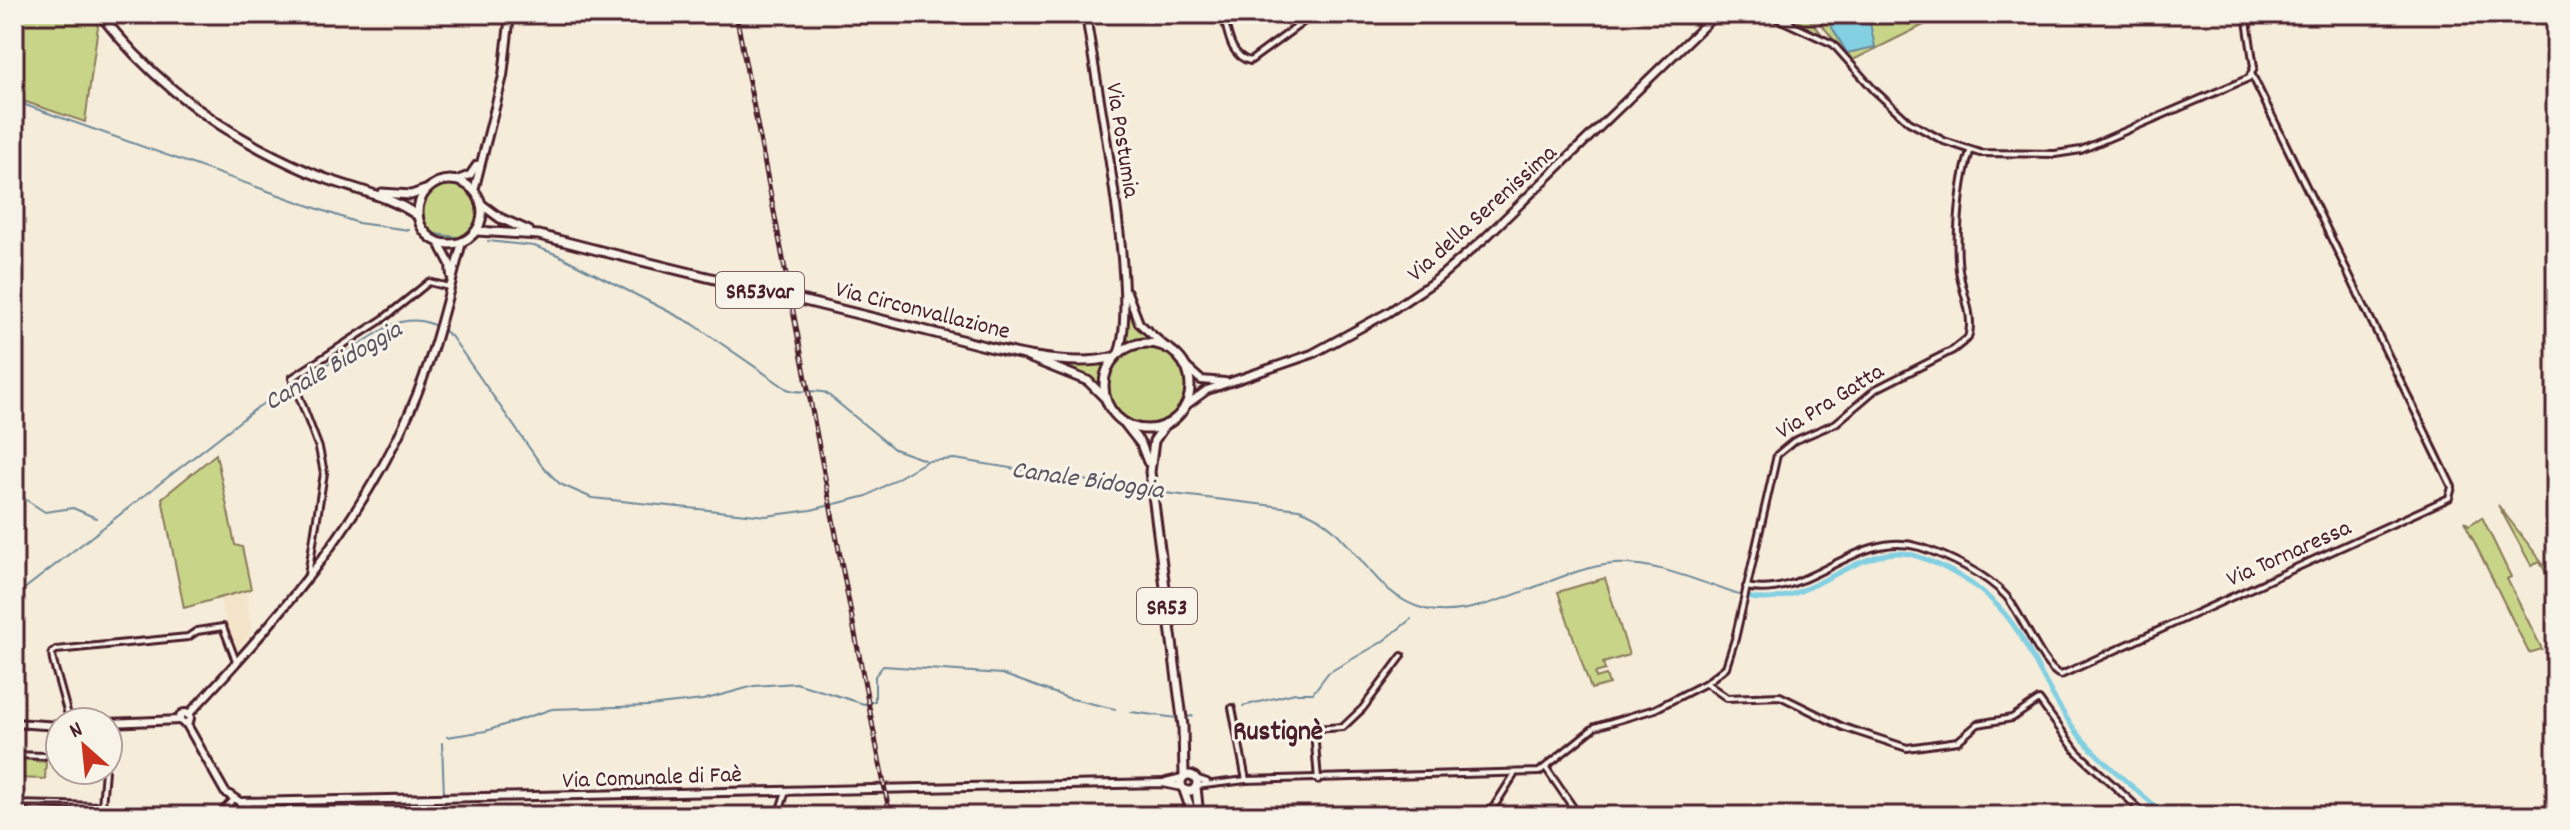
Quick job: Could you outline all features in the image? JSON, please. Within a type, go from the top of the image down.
[{"type":"main road","points":[[100,14],[153,73],[216,124],[308,172],[395,202],[418,216]]},
{"type":"main road","points":[[364,191],[411,195],[442,181],[457,180],[474,191],[481,204],[482,218],[477,231],[462,242],[439,243],[426,234],[418,216],[419,203],[427,189]]},
{"type":"main road","name":"Via Circonvallazione","points":[[481,204],[500,218],[539,235],[1019,353],[1081,360],[1117,355]]},
{"type":"main road","name":"Via Circonvallazione","points":[[477,231],[539,235]]},
{"type":"main road","points":[[1105,398],[1104,378],[1117,355],[1144,343],[1168,349],[1184,365],[1190,387],[1185,406]]},
{"type":"main road","name":"Via Circonvallazione","points":[[1019,353],[1088,381],[1105,398]]},
{"type":"main road","name":"SR53","points":[[1105,398],[1111,410],[1141,444],[1150,472]]},
{"type":"main road","name":"SR53","points":[[1185,406],[1154,441],[1150,472],[1189,782],[1196,816]]},
{"type":"main road","points":[[1125,423],[1150,429],[1165,425]]},
{"type":"main road","name":"SR53","points":[[1189,782],[1196,816]]},
{"type":"street","points":[[474,191],[503,76],[510,14]]},
{"type":"street","name":"Via Postumia","points":[[1086,14],[1122,273],[1126,326],[1117,355]]},
{"type":"street","points":[[1223,14],[1235,51],[1241,58],[1250,61],[1314,14]]},
{"type":"street","name":"Via della Serenissima","points":[[1185,406],[1202,393],[1312,354],[1389,312],[1435,281],[1485,238],[1716,14]]},
{"type":"street","points":[[1768,14],[1833,44],[1874,90],[1909,122],[1970,152],[2055,154],[2081,150],[2244,82],[2252,75],[2254,67],[2246,14]]},
{"type":"street","points":[[1780,14],[1793,25]]},
{"type":"street","name":"Via Tornaressa","points":[[1745,589],[1778,590],[1861,551],[1897,544],[1917,546],[1981,577],[2004,593],[2018,611],[2048,665],[2061,675],[2449,498],[2452,487],[2252,75]]},
{"type":"street","name":"Via Pra Gatta","points":[[1189,782],[1514,775],[1546,768],[1595,727],[1655,709],[1706,683],[1726,667],[1772,465],[1785,446],[1836,423],[1863,398],[1968,338],[1970,322],[1958,250],[1965,165],[1970,152]]},
{"type":"street","points":[[457,180],[470,175],[479,162]]},
{"type":"street","points":[[218,816],[233,800],[183,722],[182,715],[188,715],[236,661],[308,575],[355,512],[396,440],[438,332],[462,242]]},
{"type":"street","points":[[439,243],[450,264],[450,283]]},
{"type":"street","name":"Via Postumia","points":[[1122,273],[1139,323],[1168,349]]},
{"type":"street","points":[[308,575],[324,473],[319,448],[292,382],[295,376],[383,319],[429,282],[450,283]]},
{"type":"street","points":[[1184,365],[1201,380],[1233,381]]},
{"type":"street","points":[[66,706],[53,661],[52,653],[56,650],[188,637],[197,631],[223,627],[236,661]]},
{"type":"street","points":[[1239,740],[1348,724],[1402,656]]},
{"type":"street","points":[[1706,683],[1727,698],[1780,696],[1843,727],[1907,748],[1958,741],[1978,724],[2012,718],[2039,700],[2077,752],[2147,816]]},
{"type":"street","points":[[1232,708],[1246,780]]},
{"type":"street","points":[[124,722],[183,722]]},
{"type":"street","points":[[14,723],[44,725]]},
{"type":"street","points":[[1314,731],[1318,780]]},
{"type":"street","points":[[14,755],[44,756]]},
{"type":"street","points":[[1546,768],[1579,816]]},
{"type":"street","points":[[1488,816],[1514,775]]},
{"type":"street","name":"Via Comunale di Faè","points":[[233,800],[1189,782]]},
{"type":"street","points":[[14,793],[14,804],[102,806],[104,786]]},
{"type":"street","points":[[778,816],[786,791]]},
{"type":"street","points":[[247,801],[248,816]]},
{"type":"shaded area","points":[[246,590],[252,633],[235,653],[219,596]]},
{"type":"green space","points":[[14,14],[95,22],[98,26],[85,122],[14,98]]},
{"type":"green space","points":[[1787,14],[1805,14],[1826,39]]},
{"type":"green space","points":[[1813,14],[1946,14],[1851,61]]},
{"type":"green space","points":[[450,182],[471,191],[480,212],[471,233],[450,242],[429,233],[420,212],[429,191]]},
{"type":"green space","points":[[1126,296],[1136,323],[1151,339],[1124,345]]},
{"type":"green space","points":[[1140,348],[1154,348],[1168,354],[1179,365],[1185,386],[1182,401],[1174,413],[1154,424],[1140,424],[1126,418],[1115,407],[1109,393],[1109,379],[1115,365],[1126,354]]},
{"type":"green space","points":[[1036,357],[1107,361],[1100,376],[1100,387]]},
{"type":"green space","points":[[216,454],[235,545],[242,547],[251,589],[184,608],[162,498]]},
{"type":"green space","points":[[2498,505],[2556,580],[2556,594],[2540,561],[2531,565]]},
{"type":"green space","points":[[2482,517],[2511,577],[2507,579],[2542,649],[2529,653],[2464,521],[2469,525]]},
{"type":"green space","points":[[1605,578],[1629,655],[1603,663],[1605,670],[1595,673],[1596,678],[1606,675],[1609,684],[1591,689],[1558,592]]},
{"type":"green space","points":[[14,755],[35,756],[36,761],[44,762],[44,779],[14,778]]},
{"type":"water","points":[[1824,14],[1868,14],[1875,47],[1847,53]]},
{"type":"waterway","points":[[14,101],[358,223],[409,230]]},
{"type":"waterway","points":[[435,234],[457,237]]},
{"type":"waterway","points":[[488,241],[534,246],[558,255],[693,324],[787,389],[826,393],[894,449],[925,460]]},
{"type":"waterway","name":"Canale Bidoggia","points":[[14,597],[258,407],[389,326],[406,321],[429,323],[451,336],[542,466],[560,484],[592,498],[766,516],[811,510],[867,496],[927,461],[955,459],[1150,491]]},
{"type":"waterway","points":[[14,492],[45,512],[73,508],[96,518]]},
{"type":"waterway","name":"Canale Bidoggia","points":[[1156,492],[1299,509],[1333,530],[1389,590],[1425,609],[1447,611],[1470,608],[1568,575],[1613,564],[1662,569],[1742,596]]},
{"type":"waterway","name":"Canale Bidoggia","points":[[1743,596],[1763,599],[1783,597],[1858,563],[1897,553],[1914,555],[1943,567],[1970,583],[2007,617],[2079,735],[2102,760],[2166,816]]},
{"type":"waterway","points":[[1243,706],[1295,693],[1313,693],[1328,673],[1382,642],[1411,619]]},
{"type":"waterway","points":[[447,737],[486,731],[552,709],[649,706],[703,700],[754,686],[796,683],[864,704],[875,701],[875,676],[883,666],[1002,674],[1068,698],[1115,709]]},
{"type":"waterway","points":[[1131,712],[1177,718],[1193,716]]},
{"type":"waterway","points":[[442,743],[444,795]]},
{"type":"waterway","points":[[445,801],[446,816]]},
{"type":"railway","points":[[736,14],[890,816]]},
{"type":"district","name":"Rustignè","points":[[1278,729]]}]
